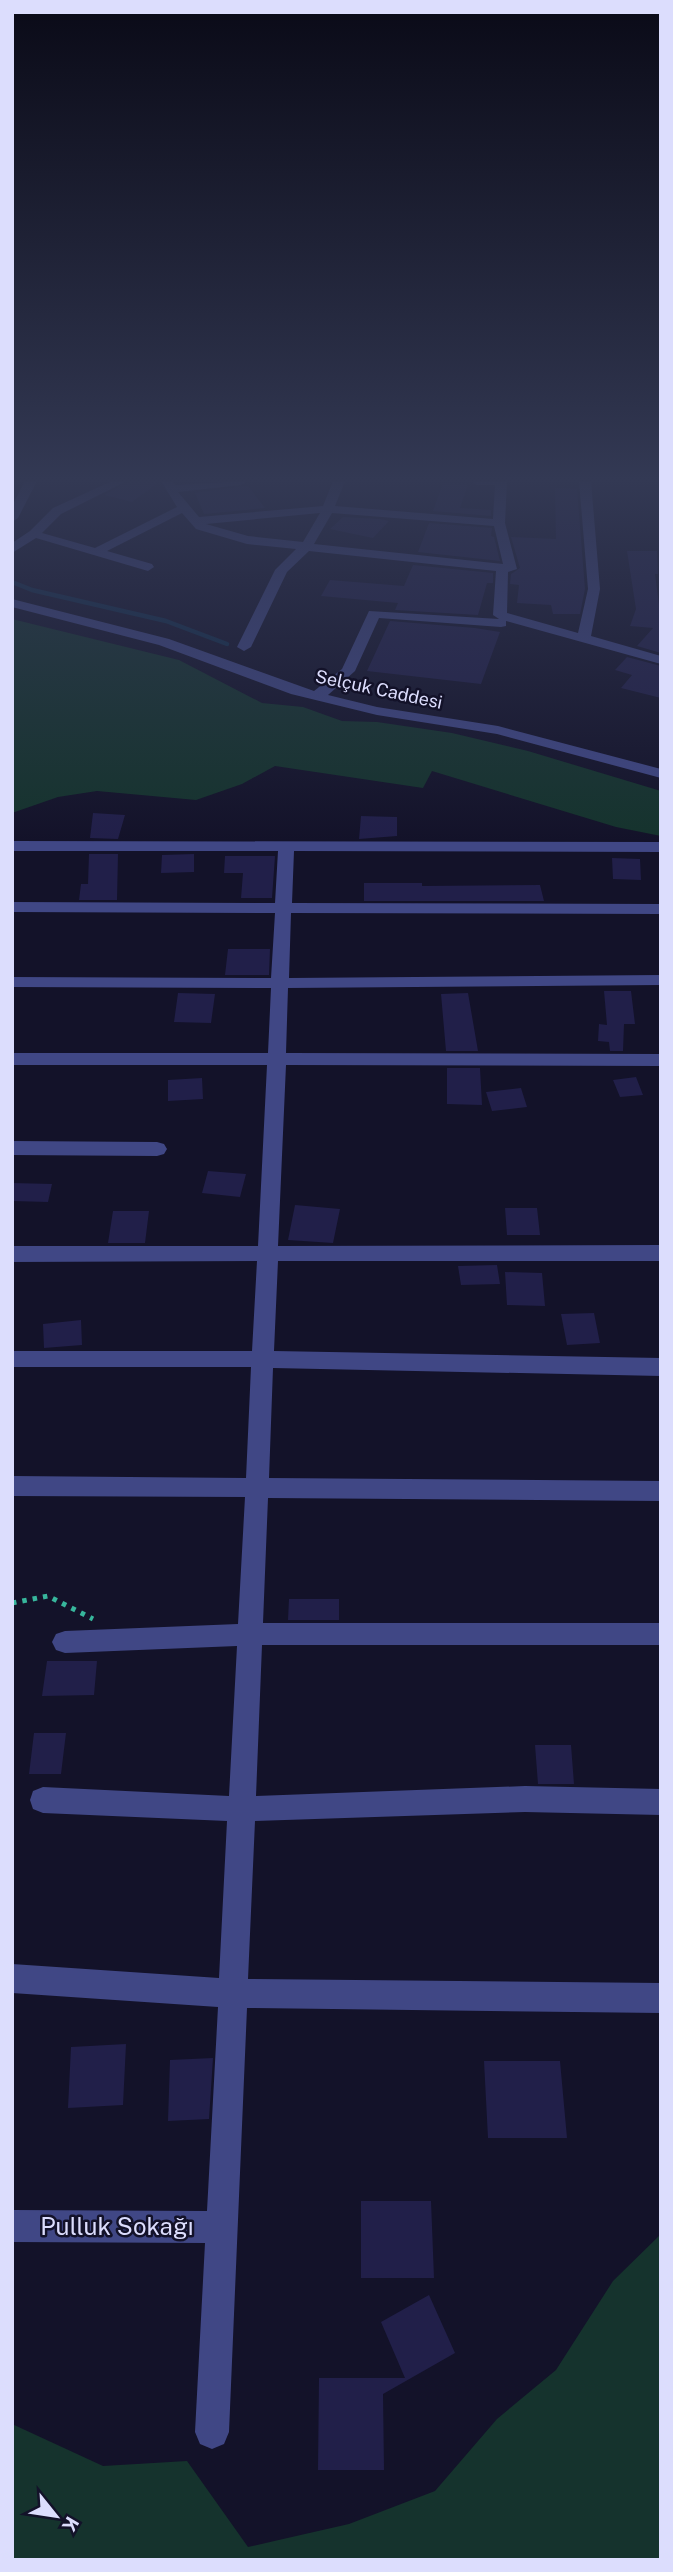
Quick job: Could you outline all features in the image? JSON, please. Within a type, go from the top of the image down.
[{"type":"street","points":[[244,647],[266,601]]},
{"type":"street","points":[[501,601],[500,615],[660,658]]},
{"type":"street","points":[[584,638],[592,601]]},
{"type":"street","name":"Selçuk Caddesi","points":[[12,603],[164,642],[296,691],[377,711],[498,730],[661,774]]},
{"type":"street","points":[[317,696],[348,671],[374,614],[501,623]]},
{"type":"street","points":[[12,846],[661,848]]},
{"type":"street","points":[[212,2432],[241,1809],[252,1634],[256,1489],[286,846]]},
{"type":"street","points":[[12,907],[661,909]]},
{"type":"street","points":[[12,982],[661,980]]},
{"type":"street","points":[[12,1059],[661,1060]]},
{"type":"street","points":[[12,1148],[157,1149]]},
{"type":"street","points":[[12,1254],[661,1253]]},
{"type":"street","points":[[12,1359],[262,1359],[661,1367]]},
{"type":"street","points":[[12,1486],[661,1491]]},
{"type":"street","points":[[65,1642],[252,1634],[661,1634]]},
{"type":"street","points":[[43,1800],[241,1809],[525,1799],[661,1802]]},
{"type":"street","points":[[12,1978],[75,1985],[232,1993],[661,1998]]},
{"type":"street","name":"Pulluk Sokağı","points":[[12,2226],[222,2227]]},
{"type":"path","points":[[12,1603],[48,1596],[95,1621]]},
{"type":"green space","points":[[12,619],[179,660],[262,703],[303,707],[342,721],[377,722],[452,733],[528,751],[661,791],[661,836],[616,827],[432,771],[423,788],[275,766],[242,784],[196,800],[97,791],[58,797],[12,813]]},
{"type":"green space","points":[[661,2234],[661,2560],[12,2560],[12,2424],[103,2466],[187,2461],[248,2547],[349,2524],[435,2491],[497,2419],[556,2370],[613,2281]]},
{"type":"building","points":[[376,601],[482,601],[478,615],[395,610],[398,603]]},
{"type":"building","points":[[583,601],[580,614],[553,614],[551,605],[517,603]]},
{"type":"building","points":[[635,601],[659,601],[661,653],[637,646],[653,628],[630,626],[636,609]]},
{"type":"building","points":[[390,621],[500,632],[481,684],[367,671]]},
{"type":"building","points":[[627,657],[661,666],[661,698],[621,688],[632,675],[615,670]]},
{"type":"building","points":[[93,813],[125,815],[118,839],[90,838]]},
{"type":"building","points":[[361,816],[397,817],[397,836],[359,839]]},
{"type":"building","points":[[89,854],[118,854],[117,900],[79,900],[81,884],[88,884]]},
{"type":"building","points":[[194,854],[194,872],[161,873],[162,855]]},
{"type":"building","points":[[225,856],[275,856],[272,898],[241,898],[243,873],[224,873]]},
{"type":"building","points":[[612,858],[640,859],[641,880],[613,879]]},
{"type":"building","points":[[364,883],[422,883],[422,886],[540,885],[544,901],[364,901]]},
{"type":"building","points":[[228,949],[270,949],[269,975],[225,975]]},
{"type":"building","points":[[604,991],[631,991],[635,1024],[624,1024],[623,1051],[610,1051],[609,1042],[598,1041],[599,1024],[607,1025]]},
{"type":"building","points":[[178,993],[215,994],[211,1023],[174,1022]]},
{"type":"building","points":[[468,993],[478,1051],[446,1051],[441,994]]},
{"type":"building","points":[[447,1068],[480,1068],[482,1105],[447,1104]]},
{"type":"building","points":[[636,1077],[643,1095],[620,1097],[613,1080]]},
{"type":"building","points":[[202,1078],[203,1099],[168,1101],[168,1080]]},
{"type":"building","points":[[521,1088],[527,1107],[492,1111],[486,1092]]},
{"type":"building","points":[[208,1171],[246,1174],[240,1197],[202,1193]]},
{"type":"building","points":[[12,1183],[52,1184],[48,1202],[12,1201]]},
{"type":"building","points":[[295,1205],[340,1209],[333,1243],[288,1240]]},
{"type":"building","points":[[505,1208],[537,1208],[540,1235],[507,1235]]},
{"type":"building","points":[[113,1211],[149,1211],[145,1243],[108,1243]]},
{"type":"building","points":[[497,1265],[500,1284],[461,1285],[458,1266]]},
{"type":"building","points":[[505,1272],[542,1273],[545,1306],[507,1305]]},
{"type":"building","points":[[594,1313],[600,1343],[567,1345],[561,1314]]},
{"type":"building","points":[[81,1320],[82,1345],[44,1348],[43,1324]]},
{"type":"building","points":[[289,1599],[339,1599],[339,1620],[288,1620]]},
{"type":"building","points":[[47,1661],[97,1661],[94,1695],[42,1696]]},
{"type":"building","points":[[34,1733],[66,1733],[61,1774],[29,1774]]},
{"type":"building","points":[[535,1745],[571,1745],[574,1784],[538,1784]]},
{"type":"building","points":[[126,2044],[123,2105],[68,2108],[71,2047]]},
{"type":"building","points":[[213,2058],[209,2119],[168,2121],[170,2060]]},
{"type":"building","points":[[484,2061],[560,2061],[567,2138],[488,2138]]},
{"type":"building","points":[[361,2201],[431,2201],[434,2278],[361,2278]]},
{"type":"building","points":[[429,2295],[455,2353],[383,2394],[384,2470],[318,2470],[319,2378],[405,2378],[381,2322]]},
{"type":"waterway","points":[[80,601],[166,621],[227,644]]}]
